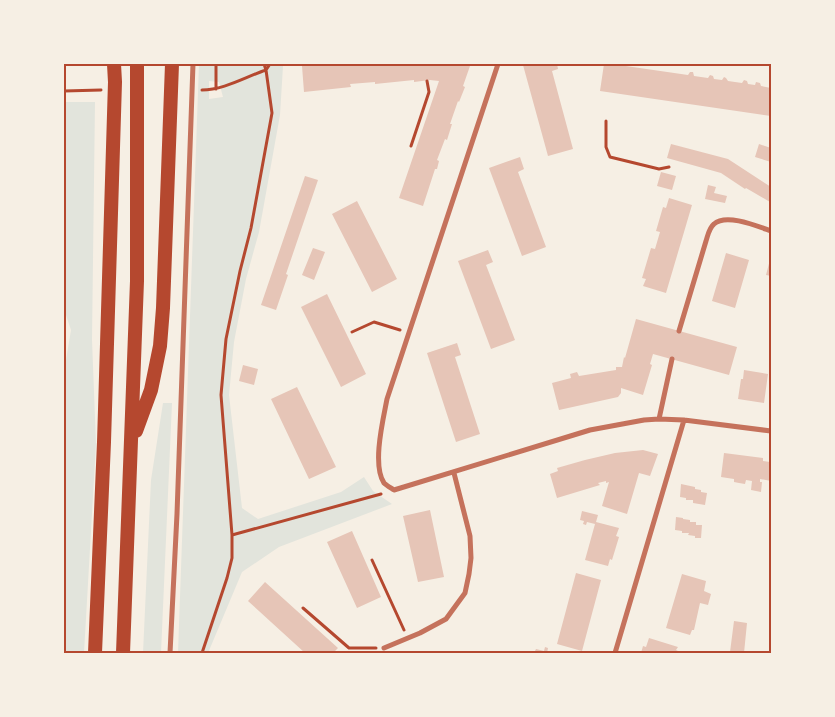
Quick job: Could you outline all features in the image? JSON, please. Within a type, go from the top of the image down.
[{"type":"highway","points":[[95,653],[104,442],[115,92],[114,64]]},
{"type":"highway","points":[[123,653],[137,281],[137,64]]},
{"type":"highway","points":[[132,444],[151,390],[160,346],[172,64]]},
{"type":"street","points":[[170,653],[177,514],[193,64]]},
{"type":"street","points":[[498,64],[387,399],[378,447],[380,472],[384,483],[394,490],[590,430],[644,420],[684,420],[771,431]]},
{"type":"street","points":[[679,331],[706,242],[715,222],[728,219],[771,230]]},
{"type":"street","points":[[658,419],[672,359]]},
{"type":"street","points":[[616,653],[684,420]]},
{"type":"street","points":[[384,648],[446,620],[464,593],[471,558],[470,536],[454,473]]},
{"type":"path","points":[[216,64],[214,89],[266,70],[270,64]]},
{"type":"path","points":[[202,653],[228,578],[232,558],[232,535],[221,395],[226,338],[240,271],[252,228],[272,113],[264,64]]},
{"type":"path","points":[[411,146],[430,92],[427,80]]},
{"type":"path","points":[[606,121],[606,147],[610,157],[659,170],[669,167]]},
{"type":"path","points":[[352,332],[374,322],[409,334]]},
{"type":"path","points":[[232,535],[394,490]]},
{"type":"path","points":[[372,560],[408,638]]},
{"type":"path","points":[[303,608],[348,648],[384,648]]},
{"type":"shaded area","points":[[199,64],[282,64],[280,115],[259,232],[246,279],[234,342],[229,395],[242,508],[258,519],[341,492],[364,477],[373,491],[392,504],[279,547],[242,572],[208,653],[178,653]],"holes":[[[209,81],[219,82],[223,97],[209,99]]]},
{"type":"shaded area","points":[[64,102],[95,102],[92,340],[96,444],[84,653],[64,653],[64,372],[71,330],[64,309]]},
{"type":"shaded area","points":[[163,403],[172,403],[161,653],[143,653],[151,480]]},
{"type":"building","points":[[326,64],[463,64],[470,66],[463,86],[465,87],[450,124],[452,124],[447,140],[445,139],[437,160],[439,161],[437,169],[435,169],[423,206],[399,198],[439,81],[414,82],[414,80],[375,84],[375,82],[350,84],[351,87],[304,92],[302,66]]},
{"type":"building","points":[[557,64],[558,69],[552,71],[573,149],[548,156],[523,65]]},
{"type":"building","points":[[604,64],[688,75],[690,72],[693,72],[694,76],[708,78],[710,75],[714,79],[722,80],[724,77],[728,81],[742,83],[744,80],[748,84],[755,85],[756,82],[760,83],[761,86],[771,88],[771,116],[600,91]]},
{"type":"building","points":[[671,144],[728,159],[771,187],[771,201],[745,189],[721,173],[667,158]]},
{"type":"building","points":[[759,144],[771,148],[771,162],[755,157]]},
{"type":"building","points":[[520,157],[524,169],[518,172],[546,247],[522,256],[489,168]]},
{"type":"building","points":[[661,172],[676,176],[672,190],[657,186]]},
{"type":"building","points":[[305,176],[318,180],[286,274],[288,275],[276,310],[261,305]]},
{"type":"building","points":[[708,185],[716,187],[714,193],[727,196],[725,203],[705,199]]},
{"type":"building","points":[[669,198],[692,205],[666,293],[643,286],[646,279],[642,278],[651,248],[655,249],[660,232],[656,231],[663,207],[666,208]]},
{"type":"building","points":[[357,201],[397,279],[372,292],[332,214]]},
{"type":"building","points":[[313,248],[325,252],[314,280],[302,275]]},
{"type":"building","points":[[488,250],[493,262],[486,265],[515,340],[491,349],[458,261]]},
{"type":"building","points":[[726,253],[749,260],[735,308],[712,301]]},
{"type":"building","points":[[771,256],[771,276],[766,275]]},
{"type":"building","points":[[327,294],[366,374],[341,387],[301,307]]},
{"type":"building","points":[[636,319],[737,347],[729,375],[653,354],[650,364],[652,365],[643,395],[621,388],[621,393],[618,397],[559,410],[552,383],[571,378],[570,374],[577,372],[579,376],[616,370],[616,367],[622,367]]},
{"type":"building","points":[[457,343],[461,355],[455,357],[480,434],[456,442],[427,353]]},
{"type":"building","points":[[243,365],[258,369],[254,385],[239,381]]},
{"type":"building","points":[[744,370],[768,374],[764,403],[738,399]]},
{"type":"building","points":[[297,387],[336,467],[309,479],[271,399]]},
{"type":"building","points":[[643,450],[658,454],[650,476],[639,473],[627,514],[602,506],[609,482],[606,483],[606,481],[598,483],[600,485],[557,498],[550,474],[558,471],[557,468],[615,453]]},
{"type":"building","points":[[724,453],[763,458],[763,461],[770,462],[771,481],[760,479],[760,482],[762,482],[761,492],[751,490],[752,481],[746,480],[745,484],[734,482],[734,479],[721,477]]},
{"type":"building","points":[[681,484],[695,487],[695,489],[701,490],[701,492],[707,493],[705,505],[693,503],[693,500],[686,500],[686,498],[680,497]]},
{"type":"building","points":[[430,510],[444,577],[418,582],[403,516]]},
{"type":"building","points":[[582,511],[598,515],[596,522],[619,528],[616,536],[619,537],[612,560],[610,559],[608,566],[585,560],[595,524],[587,522],[586,525],[583,524],[584,521],[580,520]]},
{"type":"building","points":[[676,517],[696,522],[696,525],[702,525],[701,538],[695,538],[695,536],[688,535],[689,533],[675,530]]},
{"type":"building","points":[[352,531],[381,597],[357,608],[327,542]]},
{"type":"building","points":[[576,573],[601,580],[582,651],[557,644]]},
{"type":"building","points":[[682,574],[706,581],[704,591],[711,594],[708,605],[700,603],[694,630],[692,630],[690,635],[666,628]]},
{"type":"building","points":[[265,582],[338,648],[333,653],[305,653],[248,601]]},
{"type":"building","points":[[734,621],[747,623],[744,653],[730,652]]},
{"type":"building","points":[[649,638],[678,647],[676,650],[680,653],[641,653],[643,646],[646,647]]},
{"type":"building","points":[[545,647],[548,648],[547,653],[534,653],[536,649],[544,651]]}]
